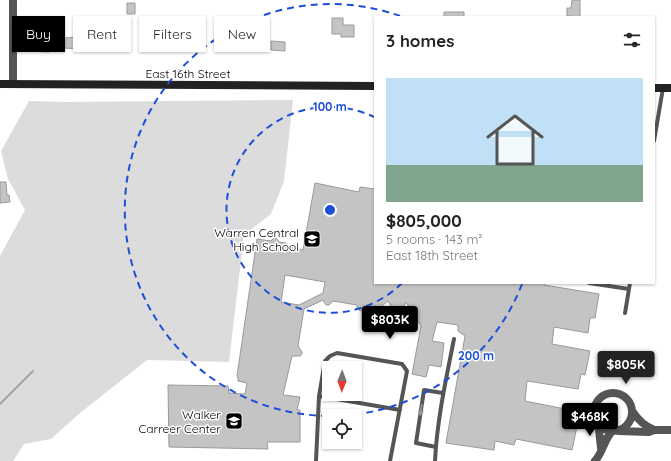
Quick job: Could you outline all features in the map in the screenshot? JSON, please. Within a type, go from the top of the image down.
[{"type":"street","points":[[13,0],[13,84]]},
{"type":"street","name":"East 16th Street","points":[[0,84],[374,86]]},
{"type":"street","points":[[655,88],[667,88]]},
{"type":"street","points":[[595,461],[600,455],[601,449],[599,430],[594,412],[597,402],[605,394],[610,392],[627,397],[637,418],[645,426],[654,430]]},
{"type":"street","points":[[601,449],[605,441],[615,431],[623,429],[628,425],[633,412]]},
{"type":"street","points":[[597,422],[605,429],[615,431],[649,432],[654,430],[671,430]]},
{"type":"lane","points":[[655,137],[667,88]]},
{"type":"lane","points":[[596,284],[629,289]]},
{"type":"lane","points":[[625,313],[630,284]]},
{"type":"lane","points":[[435,461],[443,393],[454,339]]},
{"type":"lane","points":[[316,461],[319,396],[325,361],[330,356],[337,353],[402,364],[407,372],[390,461]]},
{"type":"lane","points":[[436,447],[416,443],[424,390],[443,393]]},
{"type":"lane","points":[[319,396],[400,410]]},
{"type":"shaded area","points":[[293,100],[284,181],[271,214],[244,235],[229,362],[147,360],[80,413],[51,439],[24,444],[13,461],[0,461],[0,256],[25,210],[8,179],[1,151],[29,101]]},
{"type":"building","points":[[572,0],[580,0],[580,16],[567,16],[567,8],[571,8]]},
{"type":"building","points":[[127,3],[135,3],[135,14],[127,14]]},
{"type":"building","points":[[444,12],[464,12],[464,16],[444,16]]},
{"type":"building","points":[[332,18],[343,18],[343,25],[354,25],[354,37],[341,37],[341,34],[332,34]]},
{"type":"building","points":[[73,37],[73,48],[65,48],[65,38]]},
{"type":"building","points":[[271,41],[285,42],[285,51],[271,50]]},
{"type":"building","points":[[0,182],[6,182],[7,195],[9,195],[10,202],[0,203]]},
{"type":"building","name":"Warren Central High School","points":[[315,183],[359,192],[360,187],[374,189],[374,284],[544,284],[599,294],[595,318],[590,318],[588,333],[554,327],[552,344],[590,351],[585,375],[581,374],[578,389],[527,381],[525,401],[580,412],[572,450],[516,439],[514,445],[495,441],[494,450],[446,443],[465,336],[458,331],[458,325],[437,322],[432,341],[444,343],[441,367],[429,365],[426,377],[412,374],[421,326],[406,302],[402,310],[396,312],[393,310],[388,301],[378,309],[364,306],[360,311],[357,308],[357,305],[333,301],[329,305],[326,305],[323,300],[304,309],[298,346],[302,354],[300,356],[292,356],[283,395],[300,397],[297,410],[300,410],[300,442],[267,442],[268,449],[169,447],[168,385],[228,386],[229,393],[245,394],[247,383],[238,381],[237,376],[257,239],[271,241],[274,238],[279,242],[286,243],[287,246],[303,250]],"holes":[[[285,275],[325,282],[323,293],[299,305],[281,302]]]},
{"type":"waterway","points":[[0,404],[33,371]]},
{"type":"place","name":"Warren Central High School","points":[[312,239]]},
{"type":"place","name":"Walker Carreer Center","points":[[234,421]]}]
